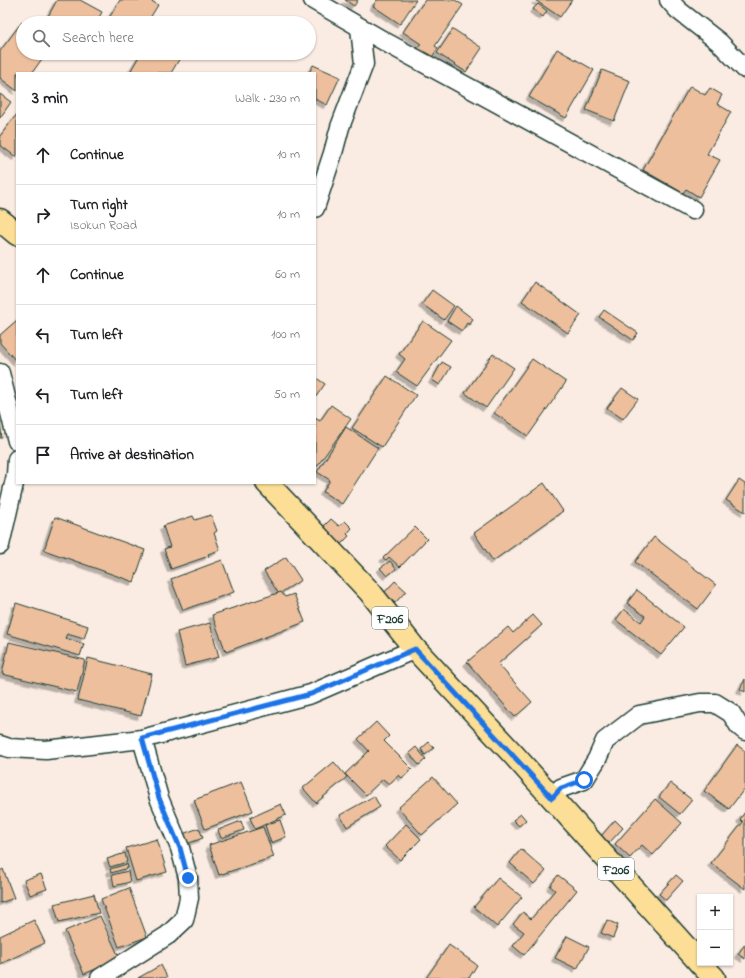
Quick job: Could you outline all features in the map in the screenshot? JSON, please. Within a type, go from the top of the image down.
[{"type":"main road","points":[[0,220],[16,233]]},
{"type":"main road","name":"F206","points":[[268,484],[370,592],[415,649],[552,798],[697,960]]},
{"type":"main road","name":"F206","points":[[703,966],[714,978]]},
{"type":"street","points":[[313,0],[360,28],[693,210]]},
{"type":"street","points":[[669,0],[678,10],[719,42],[745,69]]},
{"type":"street","points":[[316,205],[340,127],[364,64],[360,28]]},
{"type":"street","points":[[364,64],[389,44]]},
{"type":"street","points":[[0,373],[16,437]]},
{"type":"street","points":[[0,545],[4,511],[16,475]]},
{"type":"street","points":[[0,745],[9,748],[46,750],[142,738],[311,694],[415,649]]},
{"type":"street","points":[[552,798],[561,788],[584,780],[597,759],[605,741],[639,715],[700,703],[716,703],[731,713],[739,726],[745,731]]},
{"type":"street","points":[[100,978],[168,935],[184,920],[190,898],[188,878],[180,848],[159,798],[142,738]]},
{"type":"building","points":[[57,0],[80,0],[102,12],[100,16],[48,16]]},
{"type":"building","points":[[120,0],[150,0],[158,5],[151,16],[110,16]]},
{"type":"building","points":[[345,0],[358,0],[354,6]]},
{"type":"building","points":[[377,0],[416,0],[400,24],[373,6]]},
{"type":"building","points":[[425,0],[455,0],[463,5],[435,46],[438,48],[431,59],[417,50],[421,44],[403,32]]},
{"type":"building","points":[[535,0],[572,0],[560,17]]},
{"type":"building","points":[[538,4],[547,11],[543,17],[533,9]]},
{"type":"building","points":[[453,29],[482,48],[466,72],[437,53]]},
{"type":"building","points":[[16,30],[16,60],[41,60],[33,72],[16,72],[16,90],[0,78],[0,51]]},
{"type":"building","points":[[557,49],[594,70],[566,118],[529,97]]},
{"type":"building","points":[[137,60],[179,60],[172,72],[134,72],[131,70]]},
{"type":"building","points":[[313,65],[340,77],[327,105],[316,100],[316,72],[310,72]]},
{"type":"building","points":[[602,70],[630,81],[614,121],[586,110]]},
{"type":"building","points":[[690,86],[705,95],[710,88],[722,95],[717,104],[731,112],[707,154],[720,160],[699,197],[686,189],[683,193],[643,170]]},
{"type":"building","points":[[0,94],[11,102],[0,118]]},
{"type":"building","points":[[16,115],[16,157],[0,145],[0,136]]},
{"type":"building","points":[[535,282],[581,315],[568,333],[522,301]]},
{"type":"building","points":[[432,290],[454,306],[444,320],[422,304]]},
{"type":"building","points":[[456,306],[473,319],[470,325],[467,323],[462,331],[447,321]]},
{"type":"building","points":[[604,310],[638,333],[633,340],[599,317]]},
{"type":"building","points":[[16,321],[16,361],[0,343],[0,335]]},
{"type":"building","points":[[423,321],[451,340],[417,386],[396,372],[405,359],[399,354]]},
{"type":"building","points":[[493,354],[514,368],[486,408],[465,393]]},
{"type":"building","points":[[532,359],[566,382],[528,436],[494,413]]},
{"type":"building","points":[[442,362],[451,367],[440,385],[432,380]]},
{"type":"building","points":[[387,376],[416,395],[382,447],[352,428]]},
{"type":"building","points":[[316,378],[325,384],[316,397]]},
{"type":"building","points":[[622,388],[638,399],[623,419],[607,408]]},
{"type":"building","points":[[331,405],[351,419],[316,468],[316,419],[320,421]]},
{"type":"building","points":[[0,422],[2,438],[0,438]]},
{"type":"building","points":[[346,427],[378,448],[342,504],[323,492],[330,480],[317,472]]},
{"type":"building","points":[[739,480],[745,484],[745,512],[726,500]]},
{"type":"building","points":[[544,483],[563,511],[493,561],[474,533]]},
{"type":"building","points":[[211,515],[217,531],[214,533],[220,550],[208,554],[209,556],[171,569],[164,549],[170,547],[163,526],[193,516],[195,520]]},
{"type":"building","points":[[55,517],[145,550],[134,582],[44,550]]},
{"type":"building","points":[[331,519],[339,526],[345,521],[352,528],[347,534],[349,536],[338,547],[320,530]]},
{"type":"building","points":[[415,527],[427,539],[400,567],[389,557],[386,560],[383,558]]},
{"type":"building","points":[[654,537],[716,585],[698,609],[635,562]]},
{"type":"building","points":[[286,557],[301,580],[279,594],[264,571]]},
{"type":"building","points":[[222,560],[234,592],[183,610],[171,579]]},
{"type":"building","points":[[390,561],[396,569],[387,576],[380,568]]},
{"type":"building","points":[[395,581],[406,591],[395,603],[384,593]]},
{"type":"building","points":[[637,590],[684,627],[661,655],[616,620],[624,609],[641,622],[645,616],[627,603]]},
{"type":"building","points":[[281,592],[285,597],[294,594],[305,622],[226,652],[212,615]]},
{"type":"building","points":[[16,603],[88,626],[84,639],[67,634],[65,638],[84,644],[80,656],[7,634]]},
{"type":"building","points":[[533,615],[542,625],[498,664],[532,702],[515,717],[467,662],[508,627],[513,633]]},
{"type":"building","points":[[210,623],[219,657],[185,666],[177,632]]},
{"type":"building","points":[[9,642],[85,660],[77,692],[2,674]]},
{"type":"building","points":[[88,658],[152,674],[141,716],[78,700]]},
{"type":"building","points":[[745,679],[745,692],[740,689]]},
{"type":"building","points":[[376,722],[389,736],[384,741],[412,769],[402,778],[399,775],[389,784],[383,779],[366,795],[345,774],[369,751],[358,739]]},
{"type":"building","points":[[429,742],[434,748],[425,755],[421,749]]},
{"type":"building","points":[[737,745],[745,751],[745,788],[729,809],[704,791]]},
{"type":"building","points":[[416,747],[426,759],[419,765],[409,753]]},
{"type":"building","points":[[334,762],[347,777],[316,803],[303,788]]},
{"type":"building","points":[[433,777],[457,804],[422,835],[398,808]]},
{"type":"building","points":[[241,782],[253,811],[205,829],[194,800]]},
{"type":"building","points":[[670,783],[692,800],[680,814],[659,797]]},
{"type":"building","points":[[374,796],[380,807],[347,827],[340,815]]},
{"type":"building","points":[[655,799],[682,823],[653,855],[642,845],[630,858],[615,844]]},
{"type":"building","points":[[281,804],[286,815],[255,829],[250,818]]},
{"type":"building","points":[[745,812],[745,889],[711,863],[743,822],[740,819]]},
{"type":"building","points":[[521,814],[526,820],[519,826],[513,820]]},
{"type":"building","points":[[280,820],[286,837],[271,843],[265,825]]},
{"type":"building","points":[[615,820],[623,828],[609,843],[601,836]]},
{"type":"building","points":[[241,821],[244,830],[221,838],[218,830]]},
{"type":"building","points":[[406,824],[421,839],[400,860],[385,846]]},
{"type":"building","points":[[263,827],[274,857],[219,875],[209,845]]},
{"type":"building","points":[[199,828],[203,838],[184,845],[180,835]]},
{"type":"building","points":[[157,839],[167,872],[136,881],[126,848]]},
{"type":"building","points":[[521,849],[546,871],[534,884],[510,863]]},
{"type":"building","points":[[125,853],[127,862],[110,867],[107,859]]},
{"type":"building","points":[[127,864],[128,868],[111,873],[110,869]]},
{"type":"building","points":[[3,869],[14,898],[0,903],[0,871]]},
{"type":"building","points":[[128,871],[130,882],[114,886],[112,875]]},
{"type":"building","points":[[41,874],[47,889],[30,895],[24,880]]},
{"type":"building","points":[[558,875],[577,890],[524,955],[513,946],[524,932],[513,924],[523,912],[531,919],[555,890],[550,886]]},
{"type":"building","points":[[676,875],[683,881],[666,900],[659,894]]},
{"type":"building","points":[[498,878],[522,897],[497,927],[474,907]]},
{"type":"building","points":[[129,888],[147,937],[119,947],[101,899]]},
{"type":"building","points":[[94,894],[99,913],[59,922],[54,904]]},
{"type":"building","points":[[100,916],[120,959],[84,974],[65,931]]},
{"type":"building","points":[[34,920],[45,943],[0,964],[0,936]]},
{"type":"building","points":[[607,920],[618,925],[613,938],[601,933]]},
{"type":"building","points":[[567,936],[589,947],[577,969],[555,958]]},
{"type":"building","points":[[745,944],[745,959],[738,954]]},
{"type":"building","points":[[449,945],[477,965],[469,978],[426,978]]},
{"type":"building","points":[[161,965],[167,977],[138,978]]},
{"type":"route","points":[[188,878],[180,848],[159,798],[142,738],[311,694],[415,649],[552,798],[561,788],[584,780]]}]
